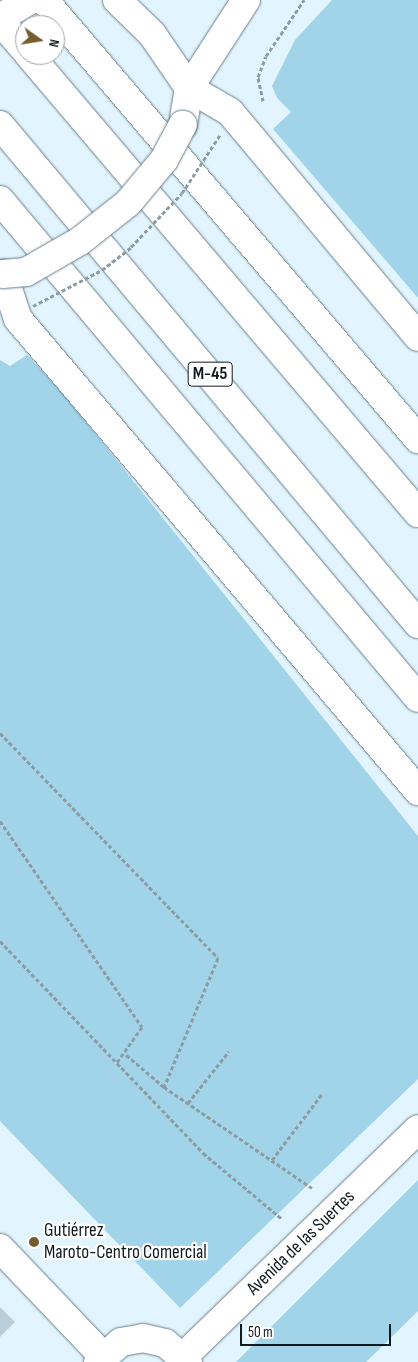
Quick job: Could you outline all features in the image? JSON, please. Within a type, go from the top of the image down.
[{"type":"main road","points":[[15,38],[0,20],[30,0]]},
{"type":"main road","points":[[44,0],[418,439]]},
{"type":"main road","points":[[117,0],[152,34],[189,88],[230,112],[418,337]]},
{"type":"main road","points":[[246,0],[189,88],[183,125],[175,144],[128,203],[80,241],[26,272],[1,274],[18,319],[418,791]]},
{"type":"main road","points":[[222,36],[260,0]]},
{"type":"main road","points":[[37,65],[418,513]]},
{"type":"main road","name":"M-45","points":[[0,125],[418,624]]},
{"type":"main road","points":[[0,200],[418,698]]},
{"type":"main road","name":"Avenida de las Suertes","points":[[186,1359],[418,1130]]},
{"type":"main road","points":[[0,1248],[100,1358],[121,1342],[143,1338],[165,1342],[186,1359]]},
{"type":"path","points":[[263,101],[258,77],[266,56],[304,0]]},
{"type":"path","points":[[33,306],[102,270],[131,247],[182,193],[220,135]]},
{"type":"path","points":[[0,732],[218,958],[164,1087]]},
{"type":"path","points":[[0,821],[142,1027],[117,1062]]},
{"type":"path","points":[[0,941],[203,1153],[281,1218]]},
{"type":"path","points":[[188,1103],[229,1051]]},
{"type":"path","points":[[124,1052],[164,1087],[312,1188]]},
{"type":"path","points":[[272,1160],[322,1094]]},
{"type":"shaded area","points":[[332,0],[418,0],[418,298],[273,129],[291,112],[277,98],[272,86],[295,40]]},
{"type":"shaded area","points":[[27,355],[61,391],[418,836],[418,1079],[180,1308],[0,1121],[0,360],[10,366]]},
{"type":"shaded area","points":[[418,1180],[418,1311],[366,1362],[236,1362]]},
{"type":"building","points":[[0,1307],[15,1322],[0,1337]]},
{"type":"place","name":"Gutiérrez Maroto-Centro Comercial","points":[[34,1242]]}]
